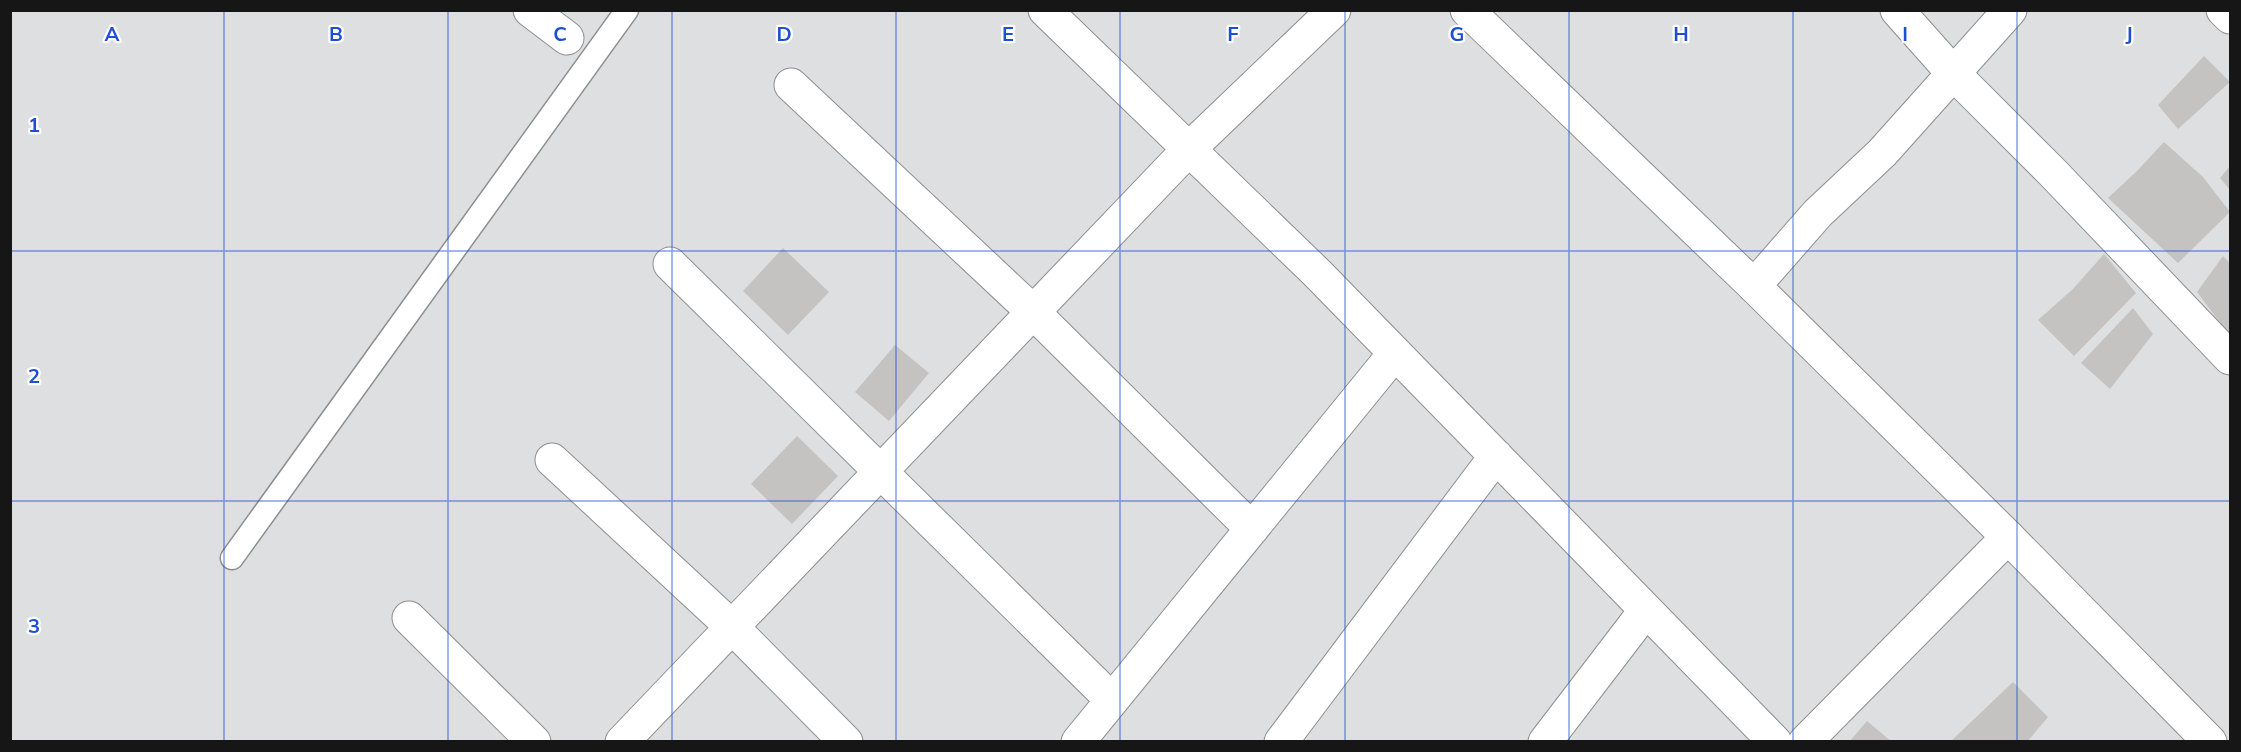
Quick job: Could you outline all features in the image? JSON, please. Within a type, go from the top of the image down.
[{"type":"street","points":[[531,10],[567,38]]},
{"type":"street","points":[[1045,10],[1318,274],[1775,741]]},
{"type":"street","points":[[622,741],[1189,149],[1334,10]]},
{"type":"street","points":[[1467,10],[1754,286],[2210,741]]},
{"type":"street","points":[[1897,10],[1953,73],[2054,174],[2230,358]]},
{"type":"street","points":[[1754,286],[1818,213],[1882,153],[2010,10]]},
{"type":"street","points":[[2223,10],[2230,17]]},
{"type":"street","points":[[791,85],[1033,312],[1252,529]]},
{"type":"street","points":[[670,264],[1112,700]]},
{"type":"street","points":[[1078,741],[1395,353]]},
{"type":"street","points":[[1281,741],[1496,456]]},
{"type":"street","points":[[552,460],[732,627],[846,741]]},
{"type":"street","points":[[1805,741],[2008,537]]},
{"type":"street","points":[[1545,741],[1646,610]]},
{"type":"street","points":[[409,618],[534,741]]},
{"type":"lane","points":[[232,558],[627,10]]},
{"type":"building","points":[[2204,56],[2230,82],[2178,129],[2158,105]]},
{"type":"building","points":[[2164,142],[2203,177],[2230,212],[2178,263],[2108,198]]},
{"type":"building","points":[[2230,166],[2230,190],[2220,178]]},
{"type":"building","points":[[783,248],[829,292],[788,335],[743,291]]},
{"type":"building","points":[[2104,254],[2136,293],[2074,356],[2038,320],[2073,289]]},
{"type":"building","points":[[2223,256],[2230,263],[2230,336],[2197,292]]},
{"type":"building","points":[[2133,308],[2153,334],[2110,389],[2081,363]]},
{"type":"building","points":[[895,345],[929,373],[889,421],[855,392]]},
{"type":"building","points":[[797,436],[838,476],[792,524],[751,484]]},
{"type":"building","points":[[2013,682],[2048,717],[2027,742],[1950,742]]},
{"type":"building","points":[[1867,721],[1892,742],[1849,742]]}]
